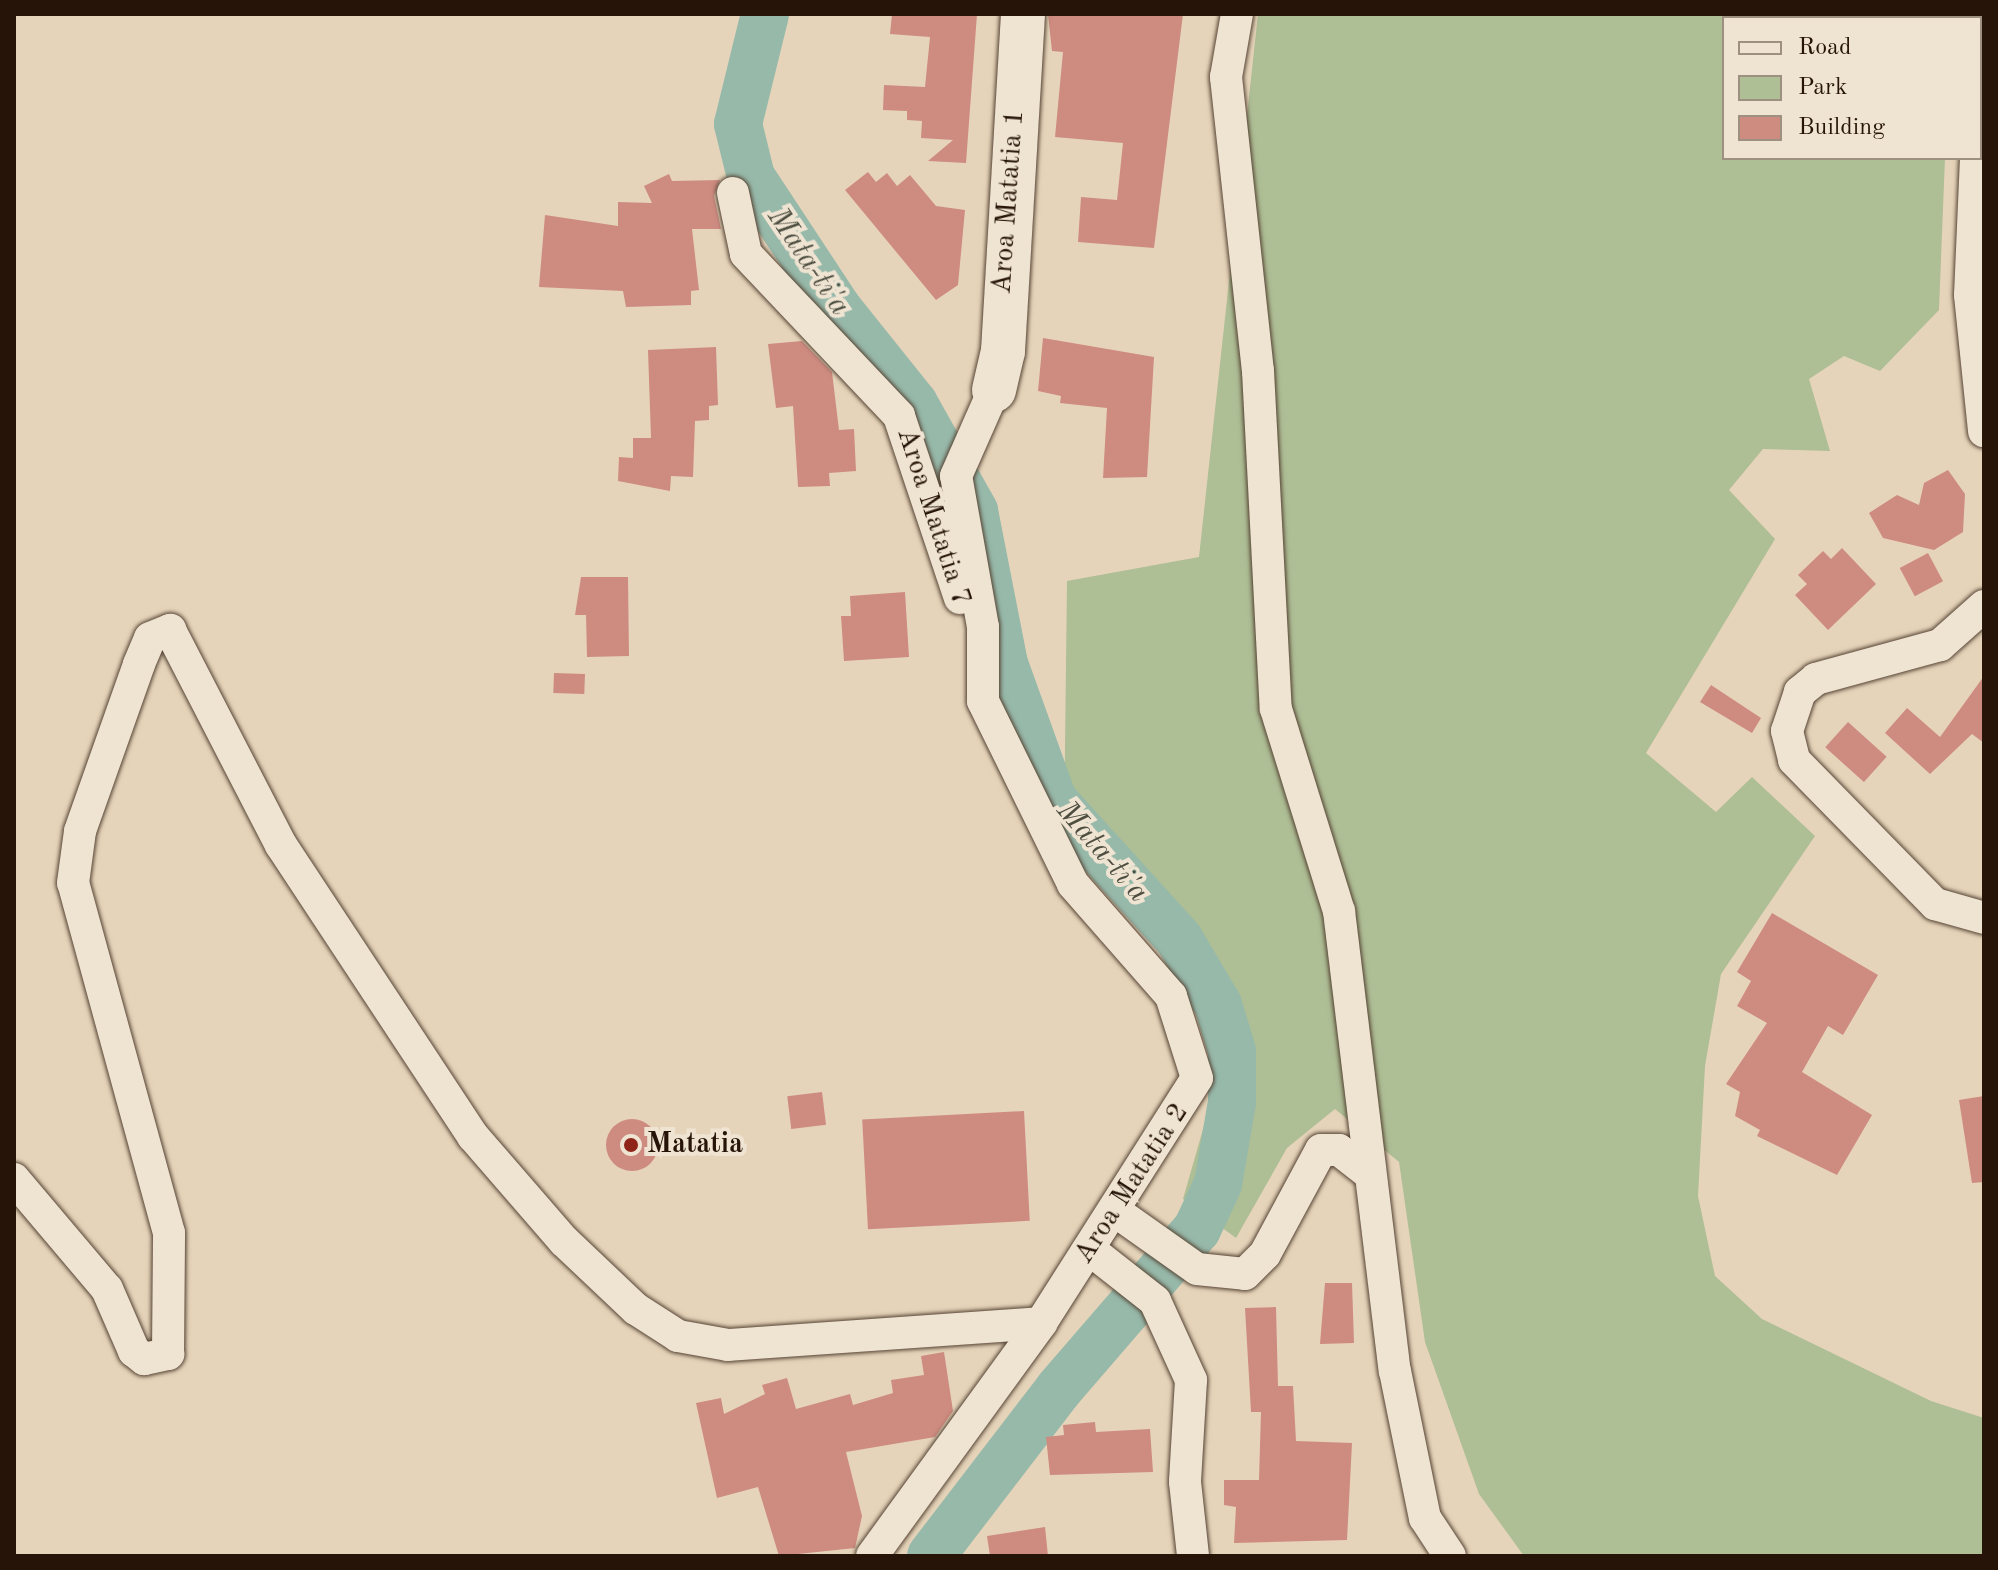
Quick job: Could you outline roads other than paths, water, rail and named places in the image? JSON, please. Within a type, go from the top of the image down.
[{"type":"main road","name":"Aroa Matatia 1","points":[[994,390],[1003,351],[1023,14]]},
{"type":"street","points":[[1237,14],[1226,77],[1258,371],[1276,709],[1339,911],[1370,1174],[1410,1446],[1425,1518],[1450,1556]]},
{"type":"street","points":[[1976,160],[1970,295],[1984,431]]},
{"type":"street","name":"Aroa Matatia 7","points":[[733,193],[746,254],[899,416],[980,661]]},
{"type":"street","name":"Aroa Matatia 2","points":[[872,1556],[1041,1323],[1101,1259],[1115,1211],[1188,1102],[1194,1061],[1171,996],[1073,884],[1035,818],[983,701],[980,661],[983,627],[958,497],[960,457],[994,390]]},
{"type":"street","points":[[1984,606],[1940,645],[1816,679],[1800,692],[1787,731],[1794,760],[1933,902],[1984,918]]},
{"type":"street","points":[[14,1179],[107,1289],[134,1351],[144,1359],[168,1354],[169,1233],[73,883],[80,831],[139,664],[150,638],[170,630],[281,845],[473,1136],[537,1213],[636,1309],[678,1336],[728,1345],[1041,1323]]},
{"type":"street","points":[[1115,1211],[1197,1269],[1254,1269],[1321,1150],[1339,1150],[1370,1174]]},
{"type":"street","points":[[1101,1259],[1155,1301],[1191,1380],[1185,1482],[1193,1556]]},
{"type":"waterway","name":"Mata-ti'a","points":[[765,14],[738,124],[751,177],[838,309],[914,404],[974,511],[1004,664],[1053,800],[1179,939],[1218,1005],[1232,1051],[1232,1102],[1218,1184],[1197,1229],[1059,1389],[931,1556]]},
{"type":"place","name":"Matatia","points":[[631,1145]]}]
